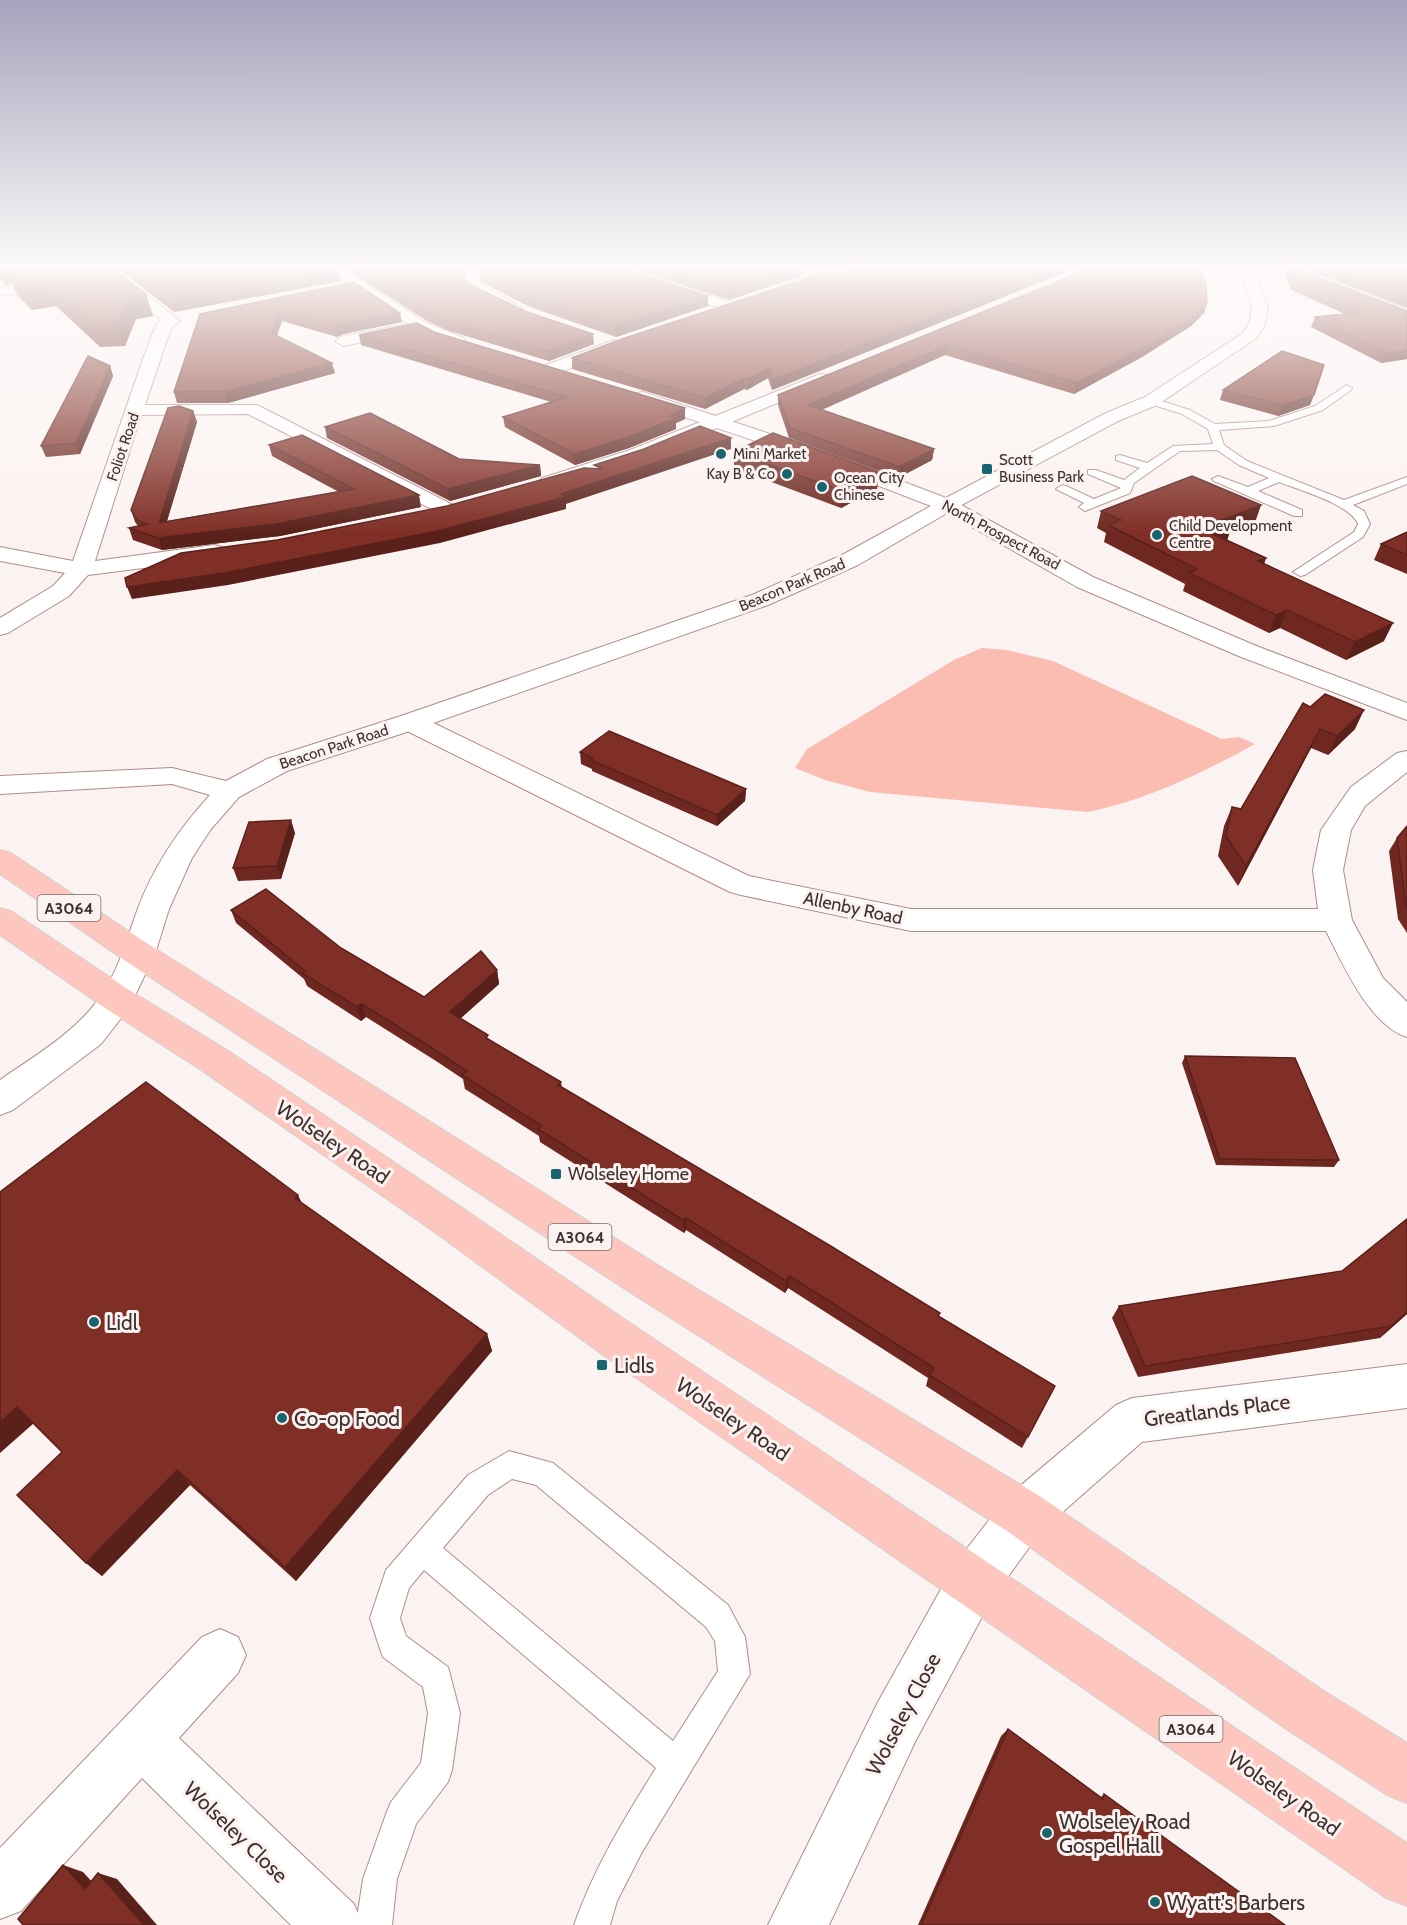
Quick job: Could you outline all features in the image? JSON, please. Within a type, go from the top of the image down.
[{"type":"main road","name":"A3064","points":[[0,860],[139,954],[646,1280],[1024,1514],[1302,1708],[1407,1775]]},
{"type":"main road","name":"Wolseley Road","points":[[0,919],[117,999],[224,1067],[447,1219],[618,1341],[1407,1877]]},
{"type":"street","name":"Foliot Road","points":[[81,569],[154,354]]},
{"type":"street","points":[[574,376],[547,367],[586,354]]},
{"type":"street","name":"Beacon Park Road","points":[[0,1100],[88,1035],[117,999],[139,954],[153,909],[177,857],[201,822],[229,791],[277,765],[410,722],[760,600],[850,560],[947,505],[1112,417],[1151,401],[1223,354]]},
{"type":"street","points":[[525,489],[637,454],[839,372]]},
{"type":"street","name":"North Prospect Road","points":[[628,392],[718,421],[947,505],[1085,582],[1250,652],[1407,712]]},
{"type":"street","points":[[135,410],[251,409],[448,510]]},
{"type":"street","points":[[413,517],[470,504]]},
{"type":"street","points":[[0,554],[81,569],[233,550]]},
{"type":"street","points":[[0,628],[61,591],[81,569]]},
{"type":"street","name":"Allenby Road","points":[[410,722],[741,885],[911,920],[1336,920]]},
{"type":"street","points":[[1407,759],[1361,793],[1336,831],[1328,870],[1336,920],[1371,986],[1407,1024]]},
{"type":"street","points":[[0,785],[172,776],[229,791]]},
{"type":"street","name":"Greatlands Place","points":[[1024,1514],[1132,1420],[1407,1386]]},
{"type":"street","name":"Wolseley Close","points":[[798,1925],[897,1721],[973,1582],[1024,1514]]},
{"type":"street","points":[[0,1890],[140,1738],[220,1656]]},
{"type":"street","name":"Wolseley Close","points":[[140,1738],[333,1925]]},
{"type":"lane","points":[[1151,401],[1186,412],[1213,427],[1270,424],[1319,408],[1347,388]]},
{"type":"lane","points":[[1213,427],[1219,447]]},
{"type":"lane","points":[[1062,489],[1090,505],[1125,490],[1129,481],[1177,448],[1219,447],[1243,463],[1344,504],[1360,513],[1364,524],[1359,534],[1300,572]]},
{"type":"lane","points":[[1120,458],[1147,467]]},
{"type":"lane","points":[[1092,472],[1127,486]]},
{"type":"lane","points":[[1248,491],[1278,478]]},
{"type":"lane","points":[[1218,479],[1298,513]]},
{"type":"lane","points":[[1344,504],[1407,480]]},
{"type":"lane","points":[[374,1925],[380,1879],[404,1814],[436,1770],[444,1713],[437,1678],[394,1646],[385,1618],[396,1580],[478,1485],[509,1465],[543,1473],[717,1616],[730,1637],[734,1674],[630,1840],[602,1896],[592,1925]]},
{"type":"lane","points":[[422,1549],[677,1766]]},
{"type":"shaded area","points":[[982,648],[1007,650],[1053,661],[1222,739],[1239,737],[1255,744],[1153,793],[1088,812],[870,792],[825,780],[795,768],[807,749],[954,660]]},
{"type":"building","points":[[187,354],[313,354],[332,363],[225,392],[174,392]]},
{"type":"building","points":[[422,354],[506,354],[685,408],[670,416],[676,418],[629,437],[574,454],[503,417],[567,397]]},
{"type":"building","points":[[583,354],[839,354],[773,380],[769,368],[705,398],[572,358]]},
{"type":"building","points":[[880,354],[927,354],[808,405],[934,449],[899,467],[790,428],[778,395]]},
{"type":"building","points":[[977,354],[1132,354],[1076,383]]},
{"type":"building","points":[[1278,354],[1290,354],[1324,365],[1314,395],[1282,405],[1223,390]]},
{"type":"building","points":[[88,356],[110,366],[76,443],[41,446]]},
{"type":"building","points":[[179,406],[193,411],[159,523],[354,489],[269,445],[302,435],[419,495],[276,524],[158,538],[129,528],[148,524],[137,520],[131,510],[168,408]]},
{"type":"building","points":[[370,413],[459,459],[540,465],[448,489],[325,427]]},
{"type":"building","points":[[700,426],[731,438],[561,494],[565,497],[438,531],[224,573],[127,587],[125,578],[181,553],[277,540],[447,506],[584,468],[603,469],[594,465],[644,449]]},
{"type":"building","points":[[773,433],[879,472],[842,491],[734,452]]},
{"type":"building","points":[[1192,476],[1261,505],[1218,521],[1231,527],[1213,534],[1266,558],[1258,561],[1393,623],[1355,642],[1287,610],[1276,615],[1189,573],[1197,569],[1108,525],[1121,520],[1101,511]]},
{"type":"building","points":[[1407,532],[1407,555],[1381,544]]},
{"type":"building","points":[[1325,694],[1364,710],[1337,736],[1320,729],[1246,866],[1226,836],[1232,807],[1241,809],[1303,703],[1310,707]]},
{"type":"building","points":[[609,731],[746,789],[717,815],[591,760],[593,758],[580,752]]},
{"type":"building","points":[[291,820],[277,866],[233,868],[249,822]]},
{"type":"building","points":[[1407,826],[1407,908],[1397,838]]},
{"type":"building","points":[[266,889],[341,948],[424,997],[481,951],[497,970],[450,1012],[488,1035],[486,1038],[561,1082],[558,1085],[829,1245],[940,1313],[938,1316],[1055,1386],[1028,1437],[929,1375],[934,1368],[790,1276],[786,1281],[686,1218],[683,1220],[538,1129],[542,1126],[462,1075],[467,1071],[432,1048],[362,1004],[357,1007],[302,973],[305,971],[231,910]]},
{"type":"building","points":[[1185,1056],[1295,1058],[1339,1160],[1220,1159]]},
{"type":"building","points":[[146,1082],[298,1195],[295,1198],[487,1334],[285,1567],[177,1470],[86,1563],[17,1495],[62,1452],[17,1407],[0,1422],[0,1192]]},
{"type":"building","points":[[1407,1219],[1407,1312],[1391,1326],[1145,1366],[1119,1306],[1342,1271]]},
{"type":"building","name":"Wolseley Road Gospel Hall","points":[[1008,1729],[1103,1799],[1104,1794],[1285,1925],[921,1925]]},
{"type":"building","points":[[63,1865],[85,1889],[98,1873],[144,1925],[23,1925],[18,1919]]},
{"type":"place","name":"Mini Market","points":[[721,454]]},
{"type":"place","name":"Scott Business Park","points":[[987,469]]},
{"type":"place","name":"Kay B & Co","points":[[787,474]]},
{"type":"place","name":"Ocean City Chinese","points":[[822,487]]},
{"type":"place","name":"Child Development Centre","points":[[1157,535]]},
{"type":"place","name":"Wolseley Home","points":[[556,1174]]},
{"type":"place","name":"Lidl","points":[[94,1322]]},
{"type":"place","name":"Lidls","points":[[602,1365]]},
{"type":"place","name":"Co-op Food","points":[[282,1418]]},
{"type":"place","name":"Wolseley Road Gospel Hall","points":[[1047,1833]]},
{"type":"place","name":"Wyatt's Barbers","points":[[1155,1902]]}]
